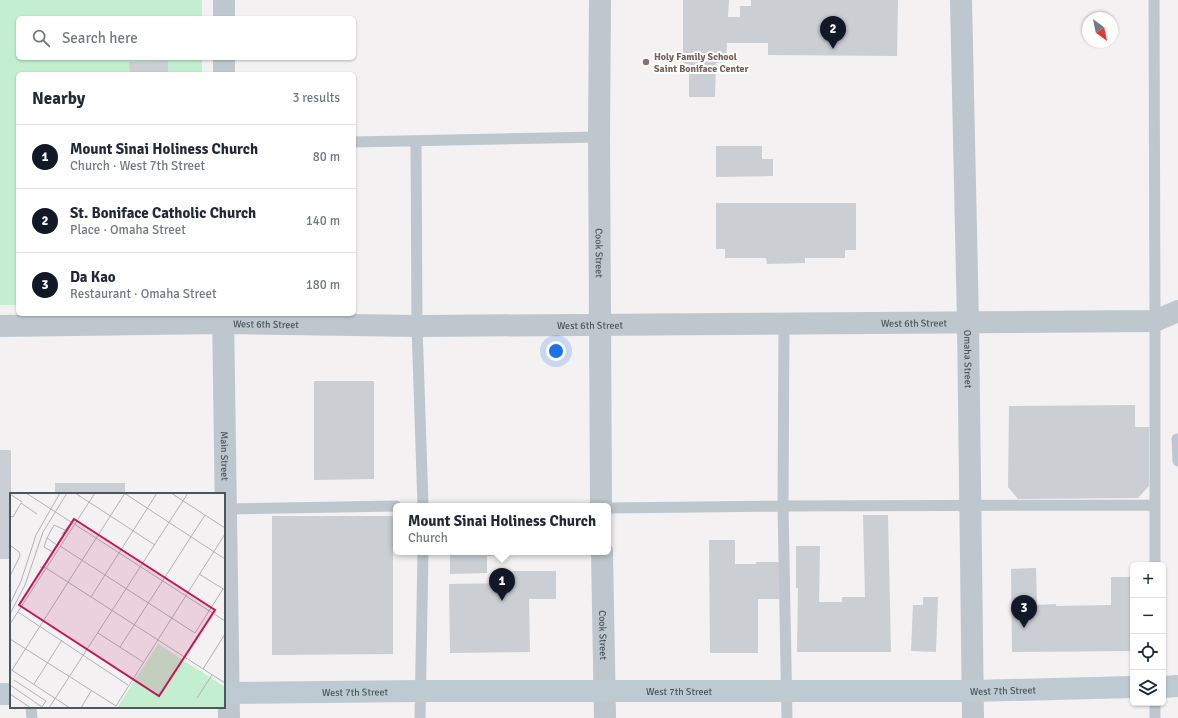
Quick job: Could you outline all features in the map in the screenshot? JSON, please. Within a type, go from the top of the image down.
[{"type":"main road","points":[[1166,687],[1178,686]]},
{"type":"main road","name":"West 7th Street","points":[[226,693],[420,691],[972,691],[1130,687]]},
{"type":"street","points":[[224,0],[224,16]]},
{"type":"street","name":"Cook Street","points":[[600,0],[599,136],[601,503]]},
{"type":"street","name":"Omaha Street","points":[[961,0],[968,323],[969,505],[973,718]]},
{"type":"street","points":[[224,60],[224,72]]},
{"type":"street","name":"West 6th Street","points":[[0,326],[223,319],[418,326],[1156,321],[1178,311]]},
{"type":"street","name":"Main Street","points":[[223,319],[225,493]]},
{"type":"street","name":"Main Street","points":[[225,509],[226,693],[229,718]]},
{"type":"street","name":"Cook Street","points":[[602,555],[605,718]]},
{"type":"lane","points":[[1154,0],[1156,321],[1155,562]]},
{"type":"lane","points":[[356,142],[599,136]]},
{"type":"lane","points":[[416,141],[418,326],[424,503]]},
{"type":"lane","points":[[784,323],[783,506],[787,718]]},
{"type":"lane","points":[[1178,440],[1178,461]]},
{"type":"lane","points":[[611,508],[969,505],[1155,506]]},
{"type":"lane","points":[[225,509],[393,506]]},
{"type":"lane","points":[[420,718],[423,555]]},
{"type":"lane","points":[[1155,706],[1156,718]]},
{"type":"green space","points":[[0,0],[202,0],[202,16],[16,16],[16,60],[202,60],[202,72],[16,72],[16,305],[0,305]]},
{"type":"building","points":[[683,0],[729,0],[728,17],[740,17],[740,6],[751,6],[751,0],[898,0],[897,56],[768,55],[768,43],[727,43],[726,62],[716,63],[715,97],[689,97],[689,64],[683,64]]},
{"type":"building","points":[[168,61],[168,72],[130,72],[129,62]]},
{"type":"building","points":[[716,146],[762,146],[762,159],[773,159],[773,176],[716,177]]},
{"type":"building","points":[[716,203],[856,203],[856,250],[845,250],[845,258],[805,258],[805,263],[767,264],[766,258],[725,258],[725,249],[716,249]]},
{"type":"building","points":[[314,381],[374,381],[374,479],[314,480]]},
{"type":"building","points":[[1135,405],[1135,427],[1149,427],[1149,486],[1138,498],[1018,499],[1008,487],[1009,406]]},
{"type":"building","points":[[0,450],[11,450],[10,559],[0,559]]},
{"type":"building","points":[[55,483],[125,483],[125,493],[55,493]]},
{"type":"building","points":[[863,515],[888,515],[891,652],[797,652],[798,588],[796,588],[796,546],[820,546],[819,602],[842,602],[842,597],[865,597]]},
{"type":"building","points":[[272,516],[393,516],[393,654],[272,655]]},
{"type":"building","points":[[709,540],[735,540],[735,564],[779,562],[780,599],[758,599],[758,653],[710,653]]},
{"type":"building","points":[[450,555],[505,555],[487,556],[487,573],[450,574]]},
{"type":"building","points":[[1036,568],[1037,605],[1111,605],[1111,577],[1130,577],[1130,651],[1012,652],[1011,569]]},
{"type":"building","points":[[508,571],[556,571],[556,599],[529,599],[530,652],[450,653],[449,584],[508,583]]},
{"type":"building","points":[[923,597],[938,597],[936,652],[911,651],[913,605],[923,605]]},
{"type":"place","name":"St. Boniface Catholic Church","points":[[833,49]]},
{"type":"place","name":"Holy Family School Saint Boniface Center","points":[[646,62]]},
{"type":"place","name":"Mount Sinai Holiness Church","points":[[502,601]]},
{"type":"place","name":"Da Kao","points":[[1024,628]]}]
